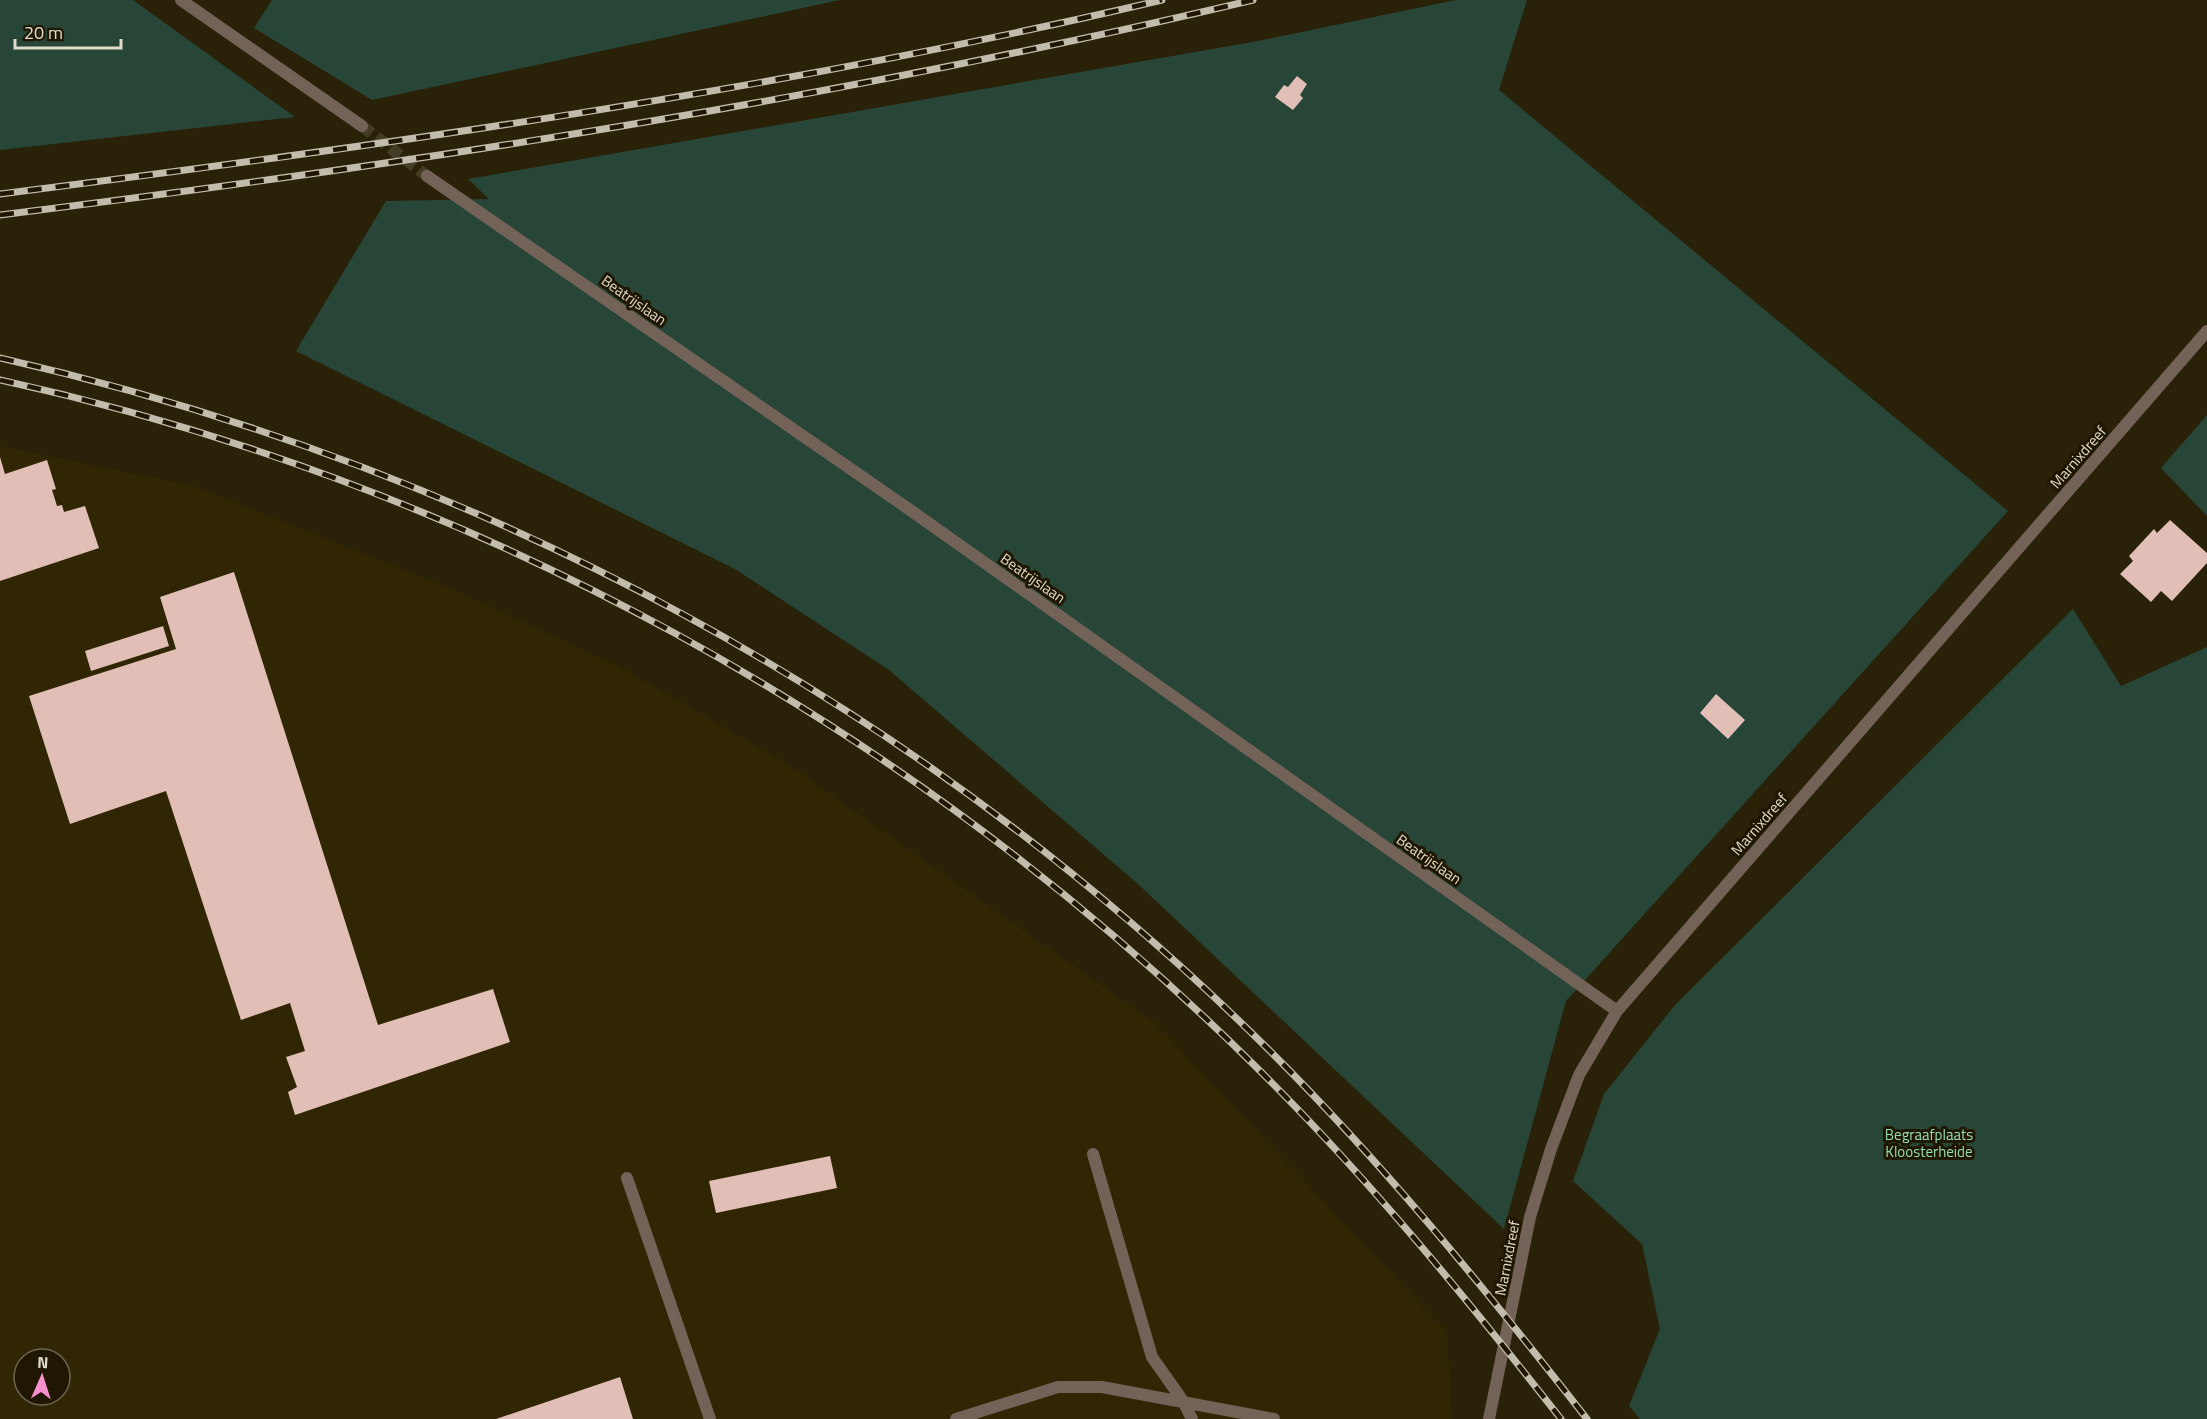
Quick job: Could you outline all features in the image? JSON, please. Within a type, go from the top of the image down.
[{"type":"street","points":[[181,0],[362,126]]},
{"type":"street","name":"Beatrijslaan","points":[[427,176],[923,519],[1617,1011]]},
{"type":"street","name":"Marnixdreef","points":[[1489,1419],[1530,1217],[1551,1149],[1579,1075],[1617,1011],[2207,331]]},
{"type":"street","points":[[1093,1154],[1152,1357],[1183,1401],[1192,1419]]},
{"type":"street","points":[[627,1178],[710,1419]]},
{"type":"street","points":[[956,1419],[1058,1387],[1102,1387],[1274,1419]]},
{"type":"shaded area","points":[[0,446],[194,486],[453,589],[630,672],[786,763],[1154,1022],[1447,1332],[1452,1419],[0,1419]]},
{"type":"green space","points":[[0,0],[133,0],[295,117],[0,150]]},
{"type":"green space","points":[[272,0],[840,0],[372,100],[254,28]]},
{"type":"green space","points":[[1456,0],[1527,0],[1499,90],[2008,511],[1566,1001],[1504,1229],[1138,884],[889,670],[735,569],[296,351],[386,201],[489,199],[468,179],[1258,41]]},
{"type":"green space","points":[[2207,415],[2207,516],[2161,468]]},
{"type":"green space","name":"Begraafplaats Kloosterheide","points":[[2073,609],[2121,686],[2207,647],[2207,1419],[1640,1419],[1629,1406],[1660,1329],[1642,1244],[1573,1181],[1604,1094],[1675,1005]]},
{"type":"building","points":[[1297,76],[1307,84],[1300,95],[1303,98],[1293,110],[1275,97],[1284,85],[1288,87]]},
{"type":"building","points":[[0,457],[5,474],[47,460],[56,489],[52,490],[57,506],[62,505],[64,512],[85,506],[99,548],[0,581]]},
{"type":"building","points":[[2170,520],[2207,553],[2207,563],[2172,601],[2161,591],[2151,602],[2120,574],[2133,561],[2129,556],[2154,529],[2157,533]]},
{"type":"building","points":[[234,572],[378,1025],[493,989],[510,1042],[295,1115],[288,1092],[297,1087],[286,1057],[305,1051],[290,1003],[241,1020],[166,791],[70,824],[29,696],[176,649],[160,597]]},
{"type":"building","points":[[163,626],[169,646],[91,671],[85,651]]},
{"type":"building","points":[[1716,694],[1745,720],[1728,739],[1700,713]]},
{"type":"building","points":[[830,1156],[837,1188],[716,1213],[709,1181]]},
{"type":"building","points":[[620,1377],[633,1419],[496,1419]]},
{"type":"tunnel","points":[[362,126],[427,176]]},
{"type":"railway","points":[[0,194],[438,135],[729,88],[1018,32],[1162,0]]},
{"type":"railway","points":[[0,215],[315,173],[630,125],[942,68],[1253,0]]},
{"type":"railway","points":[[0,358],[178,405],[351,463],[519,533],[682,614],[838,706],[988,809],[1131,923],[1267,1048],[1352,1136],[1433,1228],[1587,1419]]},
{"type":"railway","points":[[0,380],[175,425],[347,482],[513,552],[674,633],[830,725],[978,828],[1119,941],[1252,1063],[1373,1191],[1488,1327],[1561,1419]]}]
